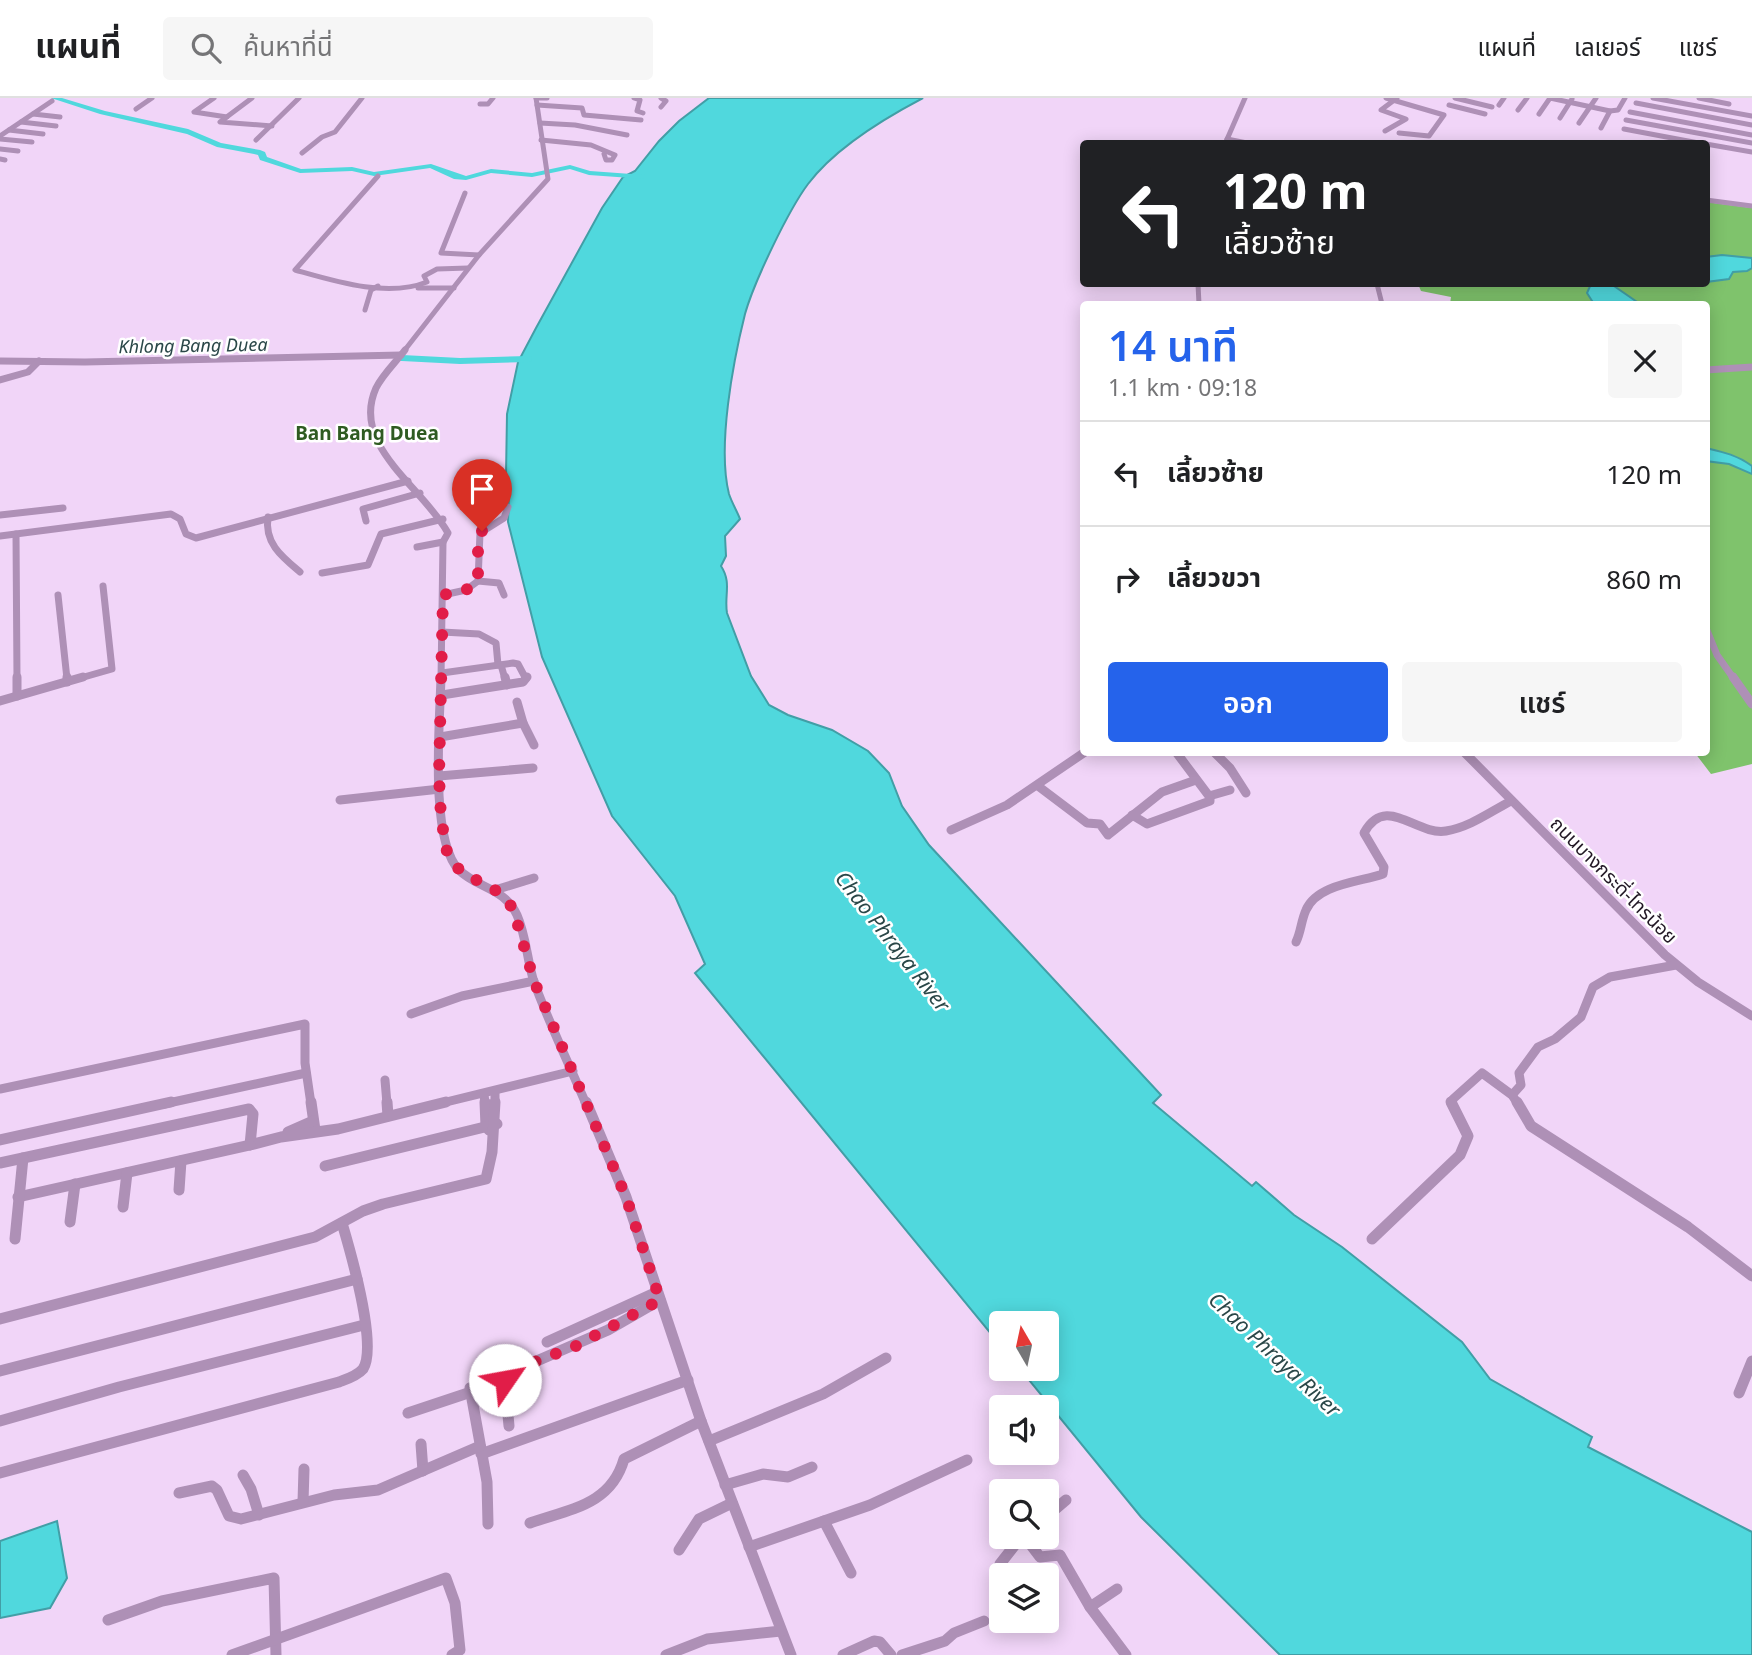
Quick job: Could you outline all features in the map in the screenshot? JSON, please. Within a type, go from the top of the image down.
[{"type":"street","points":[[136,109],[152,98]]},
{"type":"street","points":[[214,98],[194,113],[227,117]]},
{"type":"street","points":[[252,98],[220,122],[272,126]]},
{"type":"street","points":[[256,140],[299,98]]},
{"type":"street","points":[[302,153],[322,137],[335,132],[362,98]]},
{"type":"street","points":[[480,104],[489,103],[493,98]]},
{"type":"street","points":[[547,98],[539,98],[537,105],[541,140],[549,173],[545,183],[468,268],[377,386],[370,399],[368,412],[373,435],[383,452],[444,522],[448,533],[443,542],[439,776],[443,838],[450,859],[467,876],[495,890],[508,901],[516,914],[534,981],[626,1197],[701,1421],[790,1655]]},
{"type":"street","points":[[634,98],[640,100],[637,111],[643,113]]},
{"type":"street","points":[[661,98],[666,100],[661,107]]},
{"type":"street","points":[[1226,140],[1245,98]]},
{"type":"street","points":[[1386,98],[1444,116],[1429,136],[1399,133]]},
{"type":"street","points":[[1455,98],[1492,107]]},
{"type":"street","points":[[1471,110],[1482,98]]},
{"type":"street","points":[[1499,105],[1504,98]]},
{"type":"street","points":[[1518,110],[1527,98]]},
{"type":"street","points":[[1539,114],[1550,98],[1571,100],[1610,111],[1618,110],[1625,98]]},
{"type":"street","points":[[1578,123],[1596,98]]},
{"type":"street","points":[[1653,98],[1752,116]]},
{"type":"street","points":[[1695,140],[1702,125],[1699,98],[1729,104]]},
{"type":"street","points":[[1396,99],[1381,110],[1407,120]]},
{"type":"street","points":[[1560,118],[1571,100]]},
{"type":"street","points":[[0,137],[52,102]]},
{"type":"street","points":[[1636,103],[1752,125]]},
{"type":"street","points":[[1449,104],[1485,114]]},
{"type":"street","points":[[537,105],[574,105],[582,108],[584,115],[641,120]]},
{"type":"street","points":[[1385,131],[1407,120],[1421,107]]},
{"type":"street","points":[[1601,128],[1610,111]]},
{"type":"street","points":[[1630,112],[1752,135]]},
{"type":"street","points":[[1435,118],[1441,113]]},
{"type":"street","points":[[33,114],[60,117]]},
{"type":"street","points":[[1626,120],[1752,143]]},
{"type":"street","points":[[21,122],[56,126]]},
{"type":"street","points":[[540,123],[575,125],[627,135]]},
{"type":"street","points":[[1624,129],[1684,140]]},
{"type":"street","points":[[9,130],[43,134]]},
{"type":"street","points":[[0,137],[32,142]]},
{"type":"street","points":[[541,140],[609,149],[615,155],[612,160],[606,160],[604,154]]},
{"type":"street","points":[[1710,145],[1752,152]]},
{"type":"street","points":[[0,149],[18,151]]},
{"type":"street","points":[[377,176],[295,270],[330,281],[405,289],[454,288]]},
{"type":"street","points":[[464,192],[441,253],[479,255]]},
{"type":"street","points":[[1710,201],[1752,206]]},
{"type":"street","points":[[418,288],[427,282],[424,276],[429,271],[468,268]]},
{"type":"street","points":[[365,310],[371,290],[378,286]]},
{"type":"street","points":[[0,361],[401,355]]},
{"type":"street","points":[[0,380],[28,372],[38,361]]},
{"type":"street","points":[[1710,370],[1752,367]]},
{"type":"street","points":[[0,536],[171,514],[180,519],[184,531],[192,538],[408,481]]},
{"type":"street","points":[[366,521],[363,509],[420,493]]},
{"type":"street","points":[[478,581],[480,533],[504,518],[508,507]]},
{"type":"street","points":[[0,515],[63,509]]},
{"type":"street","points":[[268,517],[266,535],[277,551],[300,572]]},
{"type":"street","points":[[322,573],[368,565],[381,534],[444,522]]},
{"type":"street","points":[[16,534],[17,696]]},
{"type":"street","points":[[417,547],[443,542]]},
{"type":"street","points":[[443,595],[466,590],[478,581],[499,583],[503,595]]},
{"type":"street","points":[[0,701],[107,671],[113,667],[103,586]]},
{"type":"street","points":[[58,595],[67,682]]},
{"type":"street","points":[[442,632],[486,636],[496,643],[507,685]]},
{"type":"street","points":[[1710,638],[1717,655],[1752,704]]},
{"type":"street","points":[[442,673],[518,664],[527,678],[523,682],[442,695]]},
{"type":"street","points":[[517,702],[523,723],[534,745]]},
{"type":"street","points":[[440,737],[523,723]]},
{"type":"street","points":[[951,830],[1007,805],[1080,756]]},
{"type":"street","points":[[1132,815],[1147,824],[1210,802],[1210,797],[1179,756]]},
{"type":"street","points":[[1218,756],[1230,768],[1246,793]]},
{"type":"street","name":"ถนนบางกระดี่-ไทรน้อย","points":[[1468,756],[1620,913],[1676,965],[1752,1016]]},
{"type":"street","points":[[439,776],[533,768]]},
{"type":"street","points":[[1038,786],[1087,823],[1100,824],[1108,835],[1172,787],[1181,787],[1196,780]]},
{"type":"street","points":[[340,800],[440,789]]},
{"type":"street","points":[[1210,797],[1230,790]]},
{"type":"street","points":[[1296,942],[1303,929],[1305,909],[1315,898],[1383,874],[1384,867],[1364,833],[1369,824],[1395,814],[1429,830],[1446,830],[1481,818],[1511,801]]},
{"type":"street","points":[[495,890],[534,878]]},
{"type":"street","points":[[1512,1096],[1521,1084],[1519,1073],[1530,1056],[1538,1047],[1555,1039],[1581,1017],[1593,987],[1617,975],[1676,965]]},
{"type":"street","points":[[411,1014],[462,996],[534,981]]},
{"type":"street","points":[[0,1089],[305,1024],[306,1073],[314,1126]]},
{"type":"street","points":[[18,1197],[250,1145],[314,1126],[338,1129],[573,1071]]},
{"type":"street","points":[[0,1140],[306,1073]]},
{"type":"street","points":[[1372,1239],[1460,1155],[1468,1136],[1451,1102],[1456,1094],[1471,1086],[1482,1073],[1512,1096],[1531,1126],[1688,1227],[1752,1278]]},
{"type":"street","points":[[385,1080],[388,1116]]},
{"type":"street","points":[[0,1319],[315,1237],[383,1204],[486,1179],[492,1170],[489,1093]]},
{"type":"street","points":[[0,1163],[245,1109],[253,1114],[250,1145]]},
{"type":"street","points":[[325,1166],[491,1128]]},
{"type":"street","points":[[15,1239],[23,1158]]},
{"type":"street","points":[[179,1190],[181,1161]]},
{"type":"street","points":[[123,1207],[127,1173]]},
{"type":"street","points":[[70,1222],[75,1184]]},
{"type":"street","points":[[0,1473],[350,1378],[359,1373],[367,1358],[364,1325],[357,1279],[342,1223]]},
{"type":"street","points":[[1701,1244],[1752,1278]]},
{"type":"street","points":[[0,1371],[357,1279]]},
{"type":"street","points":[[547,1342],[658,1296]]},
{"type":"street","points":[[509,1426],[505,1382],[507,1374],[608,1330],[658,1296]]},
{"type":"street","points":[[0,1420],[364,1325]]},
{"type":"street","points":[[709,1441],[836,1387],[887,1358]]},
{"type":"street","points":[[1739,1394],[1752,1361]]},
{"type":"street","points":[[179,1493],[197,1487],[212,1486],[226,1512],[234,1519],[334,1495],[379,1490],[481,1450],[688,1380]]},
{"type":"street","points":[[408,1413],[470,1390],[488,1482],[488,1524]]},
{"type":"street","points":[[530,1523],[597,1500],[619,1477],[624,1459],[701,1421]]},
{"type":"street","points":[[421,1444],[424,1471]]},
{"type":"street","points":[[749,1547],[922,1483],[968,1460]]},
{"type":"street","points":[[725,1485],[742,1478],[763,1475],[788,1477],[812,1467]]},
{"type":"street","points":[[303,1502],[304,1469]]},
{"type":"street","points":[[243,1475],[251,1489],[259,1515]]},
{"type":"street","points":[[1059,1506],[1066,1500]]},
{"type":"street","points":[[679,1550],[699,1519],[732,1503]]},
{"type":"street","points":[[824,1521],[851,1573]]},
{"type":"street","points":[[1001,1563],[1012,1549]]},
{"type":"street","points":[[1034,1549],[1040,1557],[1060,1555],[1090,1607],[1126,1655]]},
{"type":"street","points":[[108,1620],[162,1601],[274,1578],[276,1655]]},
{"type":"street","points":[[232,1655],[446,1578],[454,1603],[460,1650],[452,1655]]},
{"type":"street","points":[[1090,1607],[1117,1589]]},
{"type":"street","points":[[902,1655],[945,1641],[954,1633],[984,1621]]},
{"type":"street","points":[[666,1655],[685,1644],[725,1634],[781,1631]]},
{"type":"street","points":[[843,1655],[874,1641],[880,1642],[891,1655]]},
{"type":"shaded area","points":[[1710,203],[1752,208],[1752,764],[1711,774],[1697,756],[1710,756],[1710,301],[1450,301],[1451,297],[1421,291],[1419,287],[1710,287]]},
{"type":"water","name":"Chao Phraya River","points":[[709,98],[923,98],[876,125],[846,147],[808,184],[772,247],[745,314],[728,404],[725,453],[729,494],[740,519],[725,536],[726,556],[721,566],[727,584],[727,613],[751,676],[769,705],[788,715],[832,730],[868,751],[889,773],[902,806],[929,845],[1161,1095],[1153,1103],[1252,1186],[1256,1182],[1294,1215],[1342,1247],[1462,1342],[1490,1379],[1592,1437],[1588,1447],[1752,1532],[1752,1655],[1280,1655],[1141,1517],[1059,1417],[1059,1395],[1041,1395],[1030,1381],[1059,1381],[1059,1311],[989,1311],[989,1331],[695,973],[705,964],[675,896],[612,816],[542,657],[508,522],[509,493],[494,481],[506,475],[507,414],[518,362],[602,208],[623,177],[635,171],[679,121]]},
{"type":"water","points":[[1710,256],[1752,258],[1752,268],[1733,272],[1729,279],[1710,281]]},
{"type":"water","points":[[1590,287],[1615,287],[1636,301],[1592,301],[1587,293]]},
{"type":"water","points":[[1710,449],[1746,462],[1752,466],[1752,474],[1729,464],[1710,462]]},
{"type":"water","points":[[57,1521],[67,1578],[50,1608],[0,1618],[0,1541]]},
{"type":"waterway","points":[[55,98],[103,113],[190,132],[220,145],[257,152],[262,154],[263,158],[300,171],[352,169],[374,174],[431,166],[466,178],[491,171],[532,175],[570,167],[589,173],[645,177]]},
{"type":"waterway","name":"Khlong Bang Duea","points":[[402,358],[460,361],[529,359]]},
{"type":"district","name":"Ban Bang Duea","points":[[367,433]]},
{"type":"route","points":[[482,531],[478,539],[478,581],[466,590],[443,595],[439,776],[443,838],[450,859],[460,871],[495,890],[508,901],[516,914],[534,981],[626,1197],[660,1300],[574,1347],[513,1370],[507,1374],[505,1380]]}]
